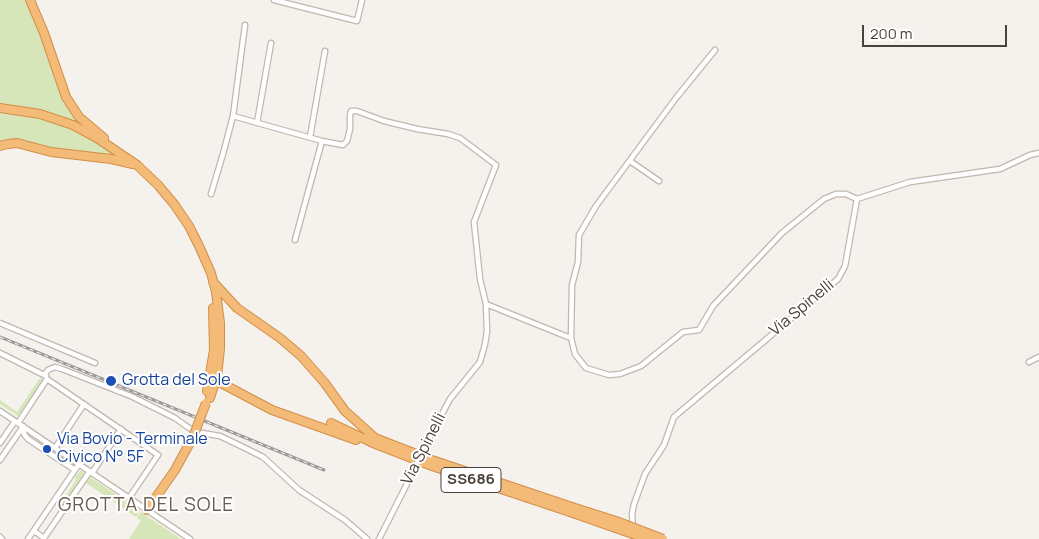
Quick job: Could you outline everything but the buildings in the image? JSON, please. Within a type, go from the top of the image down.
[{"type":"highway","points":[[30,0],[44,33],[66,98],[79,117],[112,147]]},
{"type":"highway","points":[[0,108],[40,114],[73,125],[112,147]]},
{"type":"highway","points":[[0,146],[17,143],[52,152],[111,159],[137,166]]},
{"type":"highway","name":"SS686","points":[[112,147],[158,185],[179,211],[193,234],[214,282],[219,311],[216,380],[193,438],[175,470],[147,510]]},
{"type":"highway","name":"SS686","points":[[207,267],[218,335],[206,397],[208,400]]},
{"type":"highway","name":"SS686","points":[[214,282],[237,308],[295,350],[316,372],[345,411],[374,440]]},
{"type":"highway","points":[[214,319],[224,307],[237,308]]},
{"type":"highway","name":"SS686","points":[[212,371],[216,380],[280,413],[363,443],[374,440]]},
{"type":"highway","points":[[208,400],[217,389],[227,386]]},
{"type":"highway","name":"SS686","points":[[330,424],[374,440],[432,466],[571,510],[647,539]]},
{"type":"highway","name":"SS686","points":[[571,510],[616,521],[663,539]]},
{"type":"street","points":[[274,0],[357,21],[362,0]]},
{"type":"street","points":[[210,194],[223,154],[232,116],[245,25]]},
{"type":"street","points":[[257,123],[271,43]]},
{"type":"street","points":[[715,50],[676,98],[596,206],[579,236],[578,262],[572,285],[570,337],[575,354],[589,370],[609,375],[620,374],[642,366],[683,332],[699,330],[713,306],[782,233],[824,199],[836,194],[846,194],[857,199],[910,182],[1000,169],[1030,154],[1039,153]]},
{"type":"street","points":[[310,138],[325,51]]},
{"type":"street","name":"Via Spinelli","points":[[322,141],[343,145],[347,140],[350,129],[351,111],[357,111],[384,121],[460,138],[496,165],[474,222],[480,279],[486,304],[487,331],[480,362],[450,399],[379,539]]},
{"type":"street","points":[[232,116],[322,141],[294,240]]},
{"type":"street","points":[[630,161],[659,181]]},
{"type":"street","name":"Via Spinelli","points":[[634,539],[632,514],[634,504],[645,474],[664,445],[674,417],[838,279],[845,266],[857,199]]},
{"type":"street","points":[[486,304],[570,337]]},
{"type":"street","points":[[0,323],[96,363]]},
{"type":"street","points":[[0,353],[46,377],[158,454],[129,498]]},
{"type":"street","points":[[1029,362],[1039,357]]},
{"type":"street","points":[[0,443],[46,377],[48,370],[55,367],[133,397],[176,418],[189,428],[202,433],[220,436],[247,448],[263,458],[299,490],[345,520],[367,539]]},
{"type":"street","points":[[55,448],[84,404]]},
{"type":"street","points":[[0,411],[190,539]]},
{"type":"street","points":[[0,460],[23,426]]},
{"type":"street","points":[[23,426],[26,437],[75,470]]},
{"type":"street","points":[[34,531],[43,539],[121,429]]},
{"type":"street","points":[[28,539],[79,464]]},
{"type":"street","points":[[50,507],[60,514]]},
{"type":"green space","points":[[0,0],[27,0],[61,91],[84,126],[44,112],[0,105]]},
{"type":"green space","points":[[0,112],[25,115],[58,124],[82,134],[118,156],[0,144]]},
{"type":"green space","points":[[40,378],[43,380],[18,416],[0,404],[0,400],[17,412]]},
{"type":"green space","points":[[80,471],[83,471],[84,474],[59,511],[57,509]]},
{"type":"green space","points":[[90,477],[140,511],[136,517],[86,483]]},
{"type":"green space","points":[[141,512],[181,539],[129,539],[141,521],[137,518]]},
{"type":"railway","points":[[0,337],[324,470]]},
{"type":"place","name":"Grotta del Sole","points":[[111,381]]},
{"type":"place","name":"Via Bovio - Terminale Civico N° 5F","points":[[47,449]]},
{"type":"district","name":"GROTTA DEL SOLE","points":[[146,506]]}]
